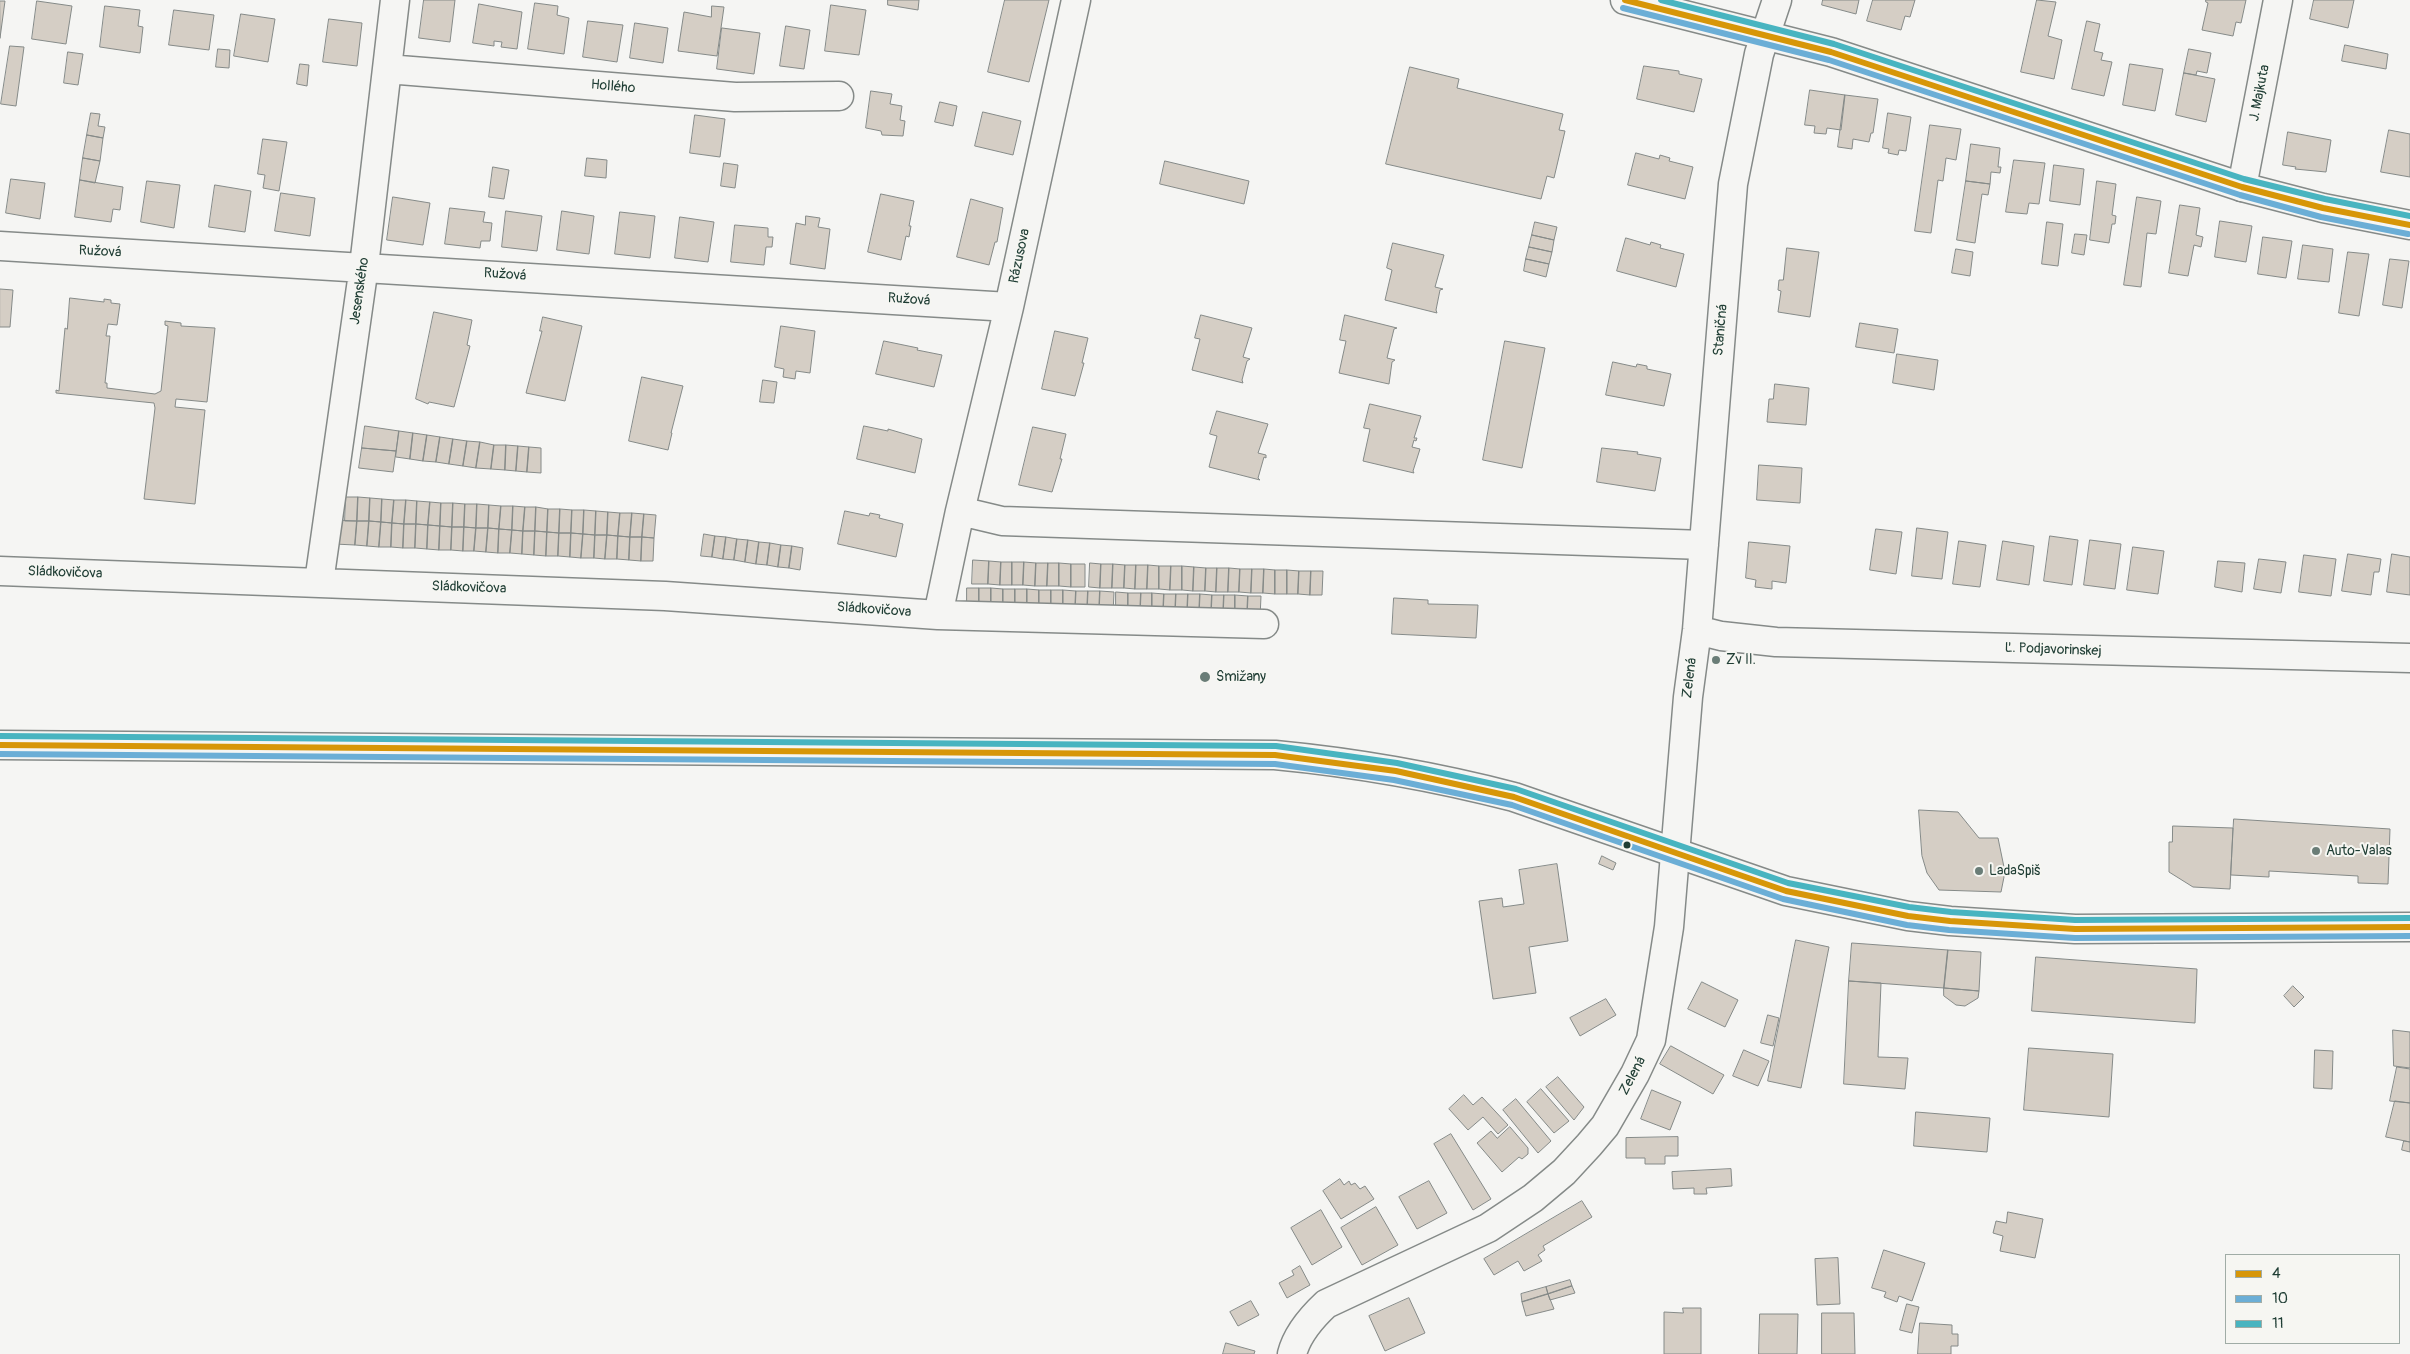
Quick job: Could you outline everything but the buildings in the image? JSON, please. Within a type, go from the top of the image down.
[{"type":"street","name":"Jesenského","points":[[320,582],[364,266],[395,0]]},
{"type":"street","name":"Rázusova","points":[[938,615],[960,511],[1009,307],[1076,0]]},
{"type":"street","points":[[1626,0],[1831,52],[2242,187],[2323,208],[2410,225]]},
{"type":"street","name":"Staničná","points":[[1697,630],[1733,184],[1759,54],[1777,0]]},
{"type":"street","name":"J. Majkuta","points":[[2242,187],[2278,0]]},
{"type":"street","name":"Hollého","points":[[387,69],[735,97],[839,96]]},
{"type":"street","name":"Ružová","points":[[0,246],[364,266],[1009,307]]},
{"type":"street","points":[[960,511],[1002,521],[1704,545]]},
{"type":"street","name":"Sládkovičova","points":[[0,571],[665,596],[938,615],[1264,624]]},
{"type":"street","name":"Ľ. Podjavorinskej","points":[[1697,630],[1721,636],[1776,642],[2410,658]]},
{"type":"street","name":"Zelená","points":[[1292,1354],[1300,1336],[1315,1314],[1326,1304],[1488,1228],[1533,1198],[1564,1172],[1605,1126],[1635,1074],[1651,1040],[1669,927],[1688,697],[1697,630]]},
{"type":"street","points":[[0,745],[1275,755],[1381,767],[1476,787],[1514,797],[1786,891],[1908,916],[1950,921],[2075,929],[2410,927]]},
{"type":"transit line","name":"4","points":[[1625,0],[1831,52],[2242,187],[2323,208],[2410,225]]},
{"type":"transit line","name":"11","points":[[1661,0],[1834,44],[2244,179],[2325,199],[2410,216]]},
{"type":"transit line","name":"10","points":[[1623,8],[1829,60],[2240,195],[2321,217],[2408,234]]},
{"type":"transit line","name":"11","points":[[0,736],[1276,746],[1397,763],[1516,789],[1788,883],[1909,907],[1951,912],[2075,920],[2410,918]]},
{"type":"transit line","name":"4","points":[[0,745],[1275,755],[1396,771],[1514,797],[1786,891],[1908,916],[1950,921],[2075,929],[2410,927]]},
{"type":"transit line","name":"10","points":[[0,754],[1275,764],[1394,780],[1512,805],[1783,899],[1907,925],[1949,930],[2075,938],[2410,936]]},
{"type":"place","name":"Zv II.","points":[[1716,660]]},
{"type":"place","name":"Smižany","points":[[1205,677]]},
{"type":"place","name":"Auto-Valas","points":[[2316,851]]},
{"type":"place","name":"LadaSpiš","points":[[1979,871]]}]
